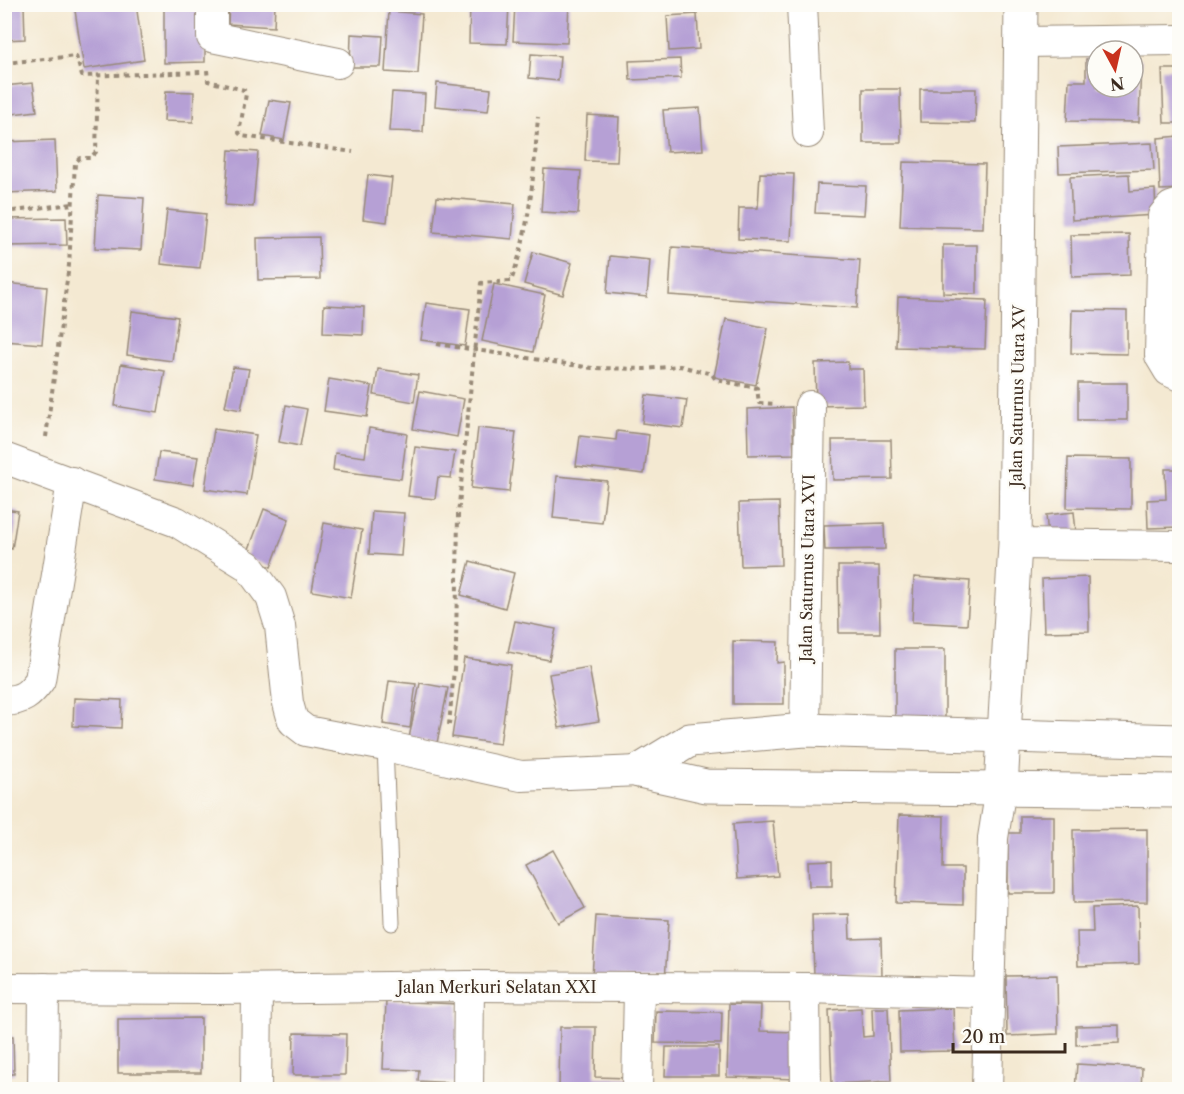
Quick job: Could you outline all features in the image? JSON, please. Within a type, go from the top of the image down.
[{"type":"street","points":[[212,4],[212,37],[338,63]]},
{"type":"street","points":[[802,4],[808,133]]},
{"type":"street","name":"Jalan Saturnus Utara XV","points":[[1001,788],[1015,544],[1021,4]]},
{"type":"street","points":[[1022,42],[1179,40]]},
{"type":"street","points":[[1179,204],[1163,216],[1160,356],[1169,371],[1179,376]]},
{"type":"street","name":"Jalan Saturnus Utara XVI","points":[[805,730],[810,406]]},
{"type":"street","points":[[4,458],[177,522],[248,566],[271,597],[280,626],[288,702],[293,721],[306,732],[385,746],[521,776],[639,771],[706,786],[1179,791]]},
{"type":"street","points":[[4,701],[20,700],[30,693],[40,680],[72,482]]},
{"type":"street","points":[[1015,544],[1179,546]]},
{"type":"street","points":[[639,771],[690,740],[805,730],[1005,738],[1179,741]]},
{"type":"street","points":[[987,1089],[993,838],[1001,788]]},
{"type":"street","points":[[468,1089],[470,986]]},
{"type":"street","name":"Jalan Merkuri Selatan XXI","points":[[4,988],[470,986],[805,988],[989,993]]},
{"type":"street","points":[[43,1089],[44,988]]},
{"type":"street","points":[[256,988],[256,1089]]},
{"type":"street","points":[[637,1089],[639,988]]},
{"type":"street","points":[[805,988],[806,1089]]},
{"type":"lane","points":[[385,746],[392,923]]},
{"type":"path","points":[[212,37],[207,72],[208,81],[244,90],[246,94],[239,133],[242,136],[353,152]]},
{"type":"path","points":[[4,63],[76,56],[82,76],[207,72]]},
{"type":"path","points":[[40,470],[55,380],[69,265],[75,163],[80,158],[90,158],[96,152],[98,76]]},
{"type":"path","points":[[445,759],[456,647],[458,515],[481,283],[511,281],[517,266],[529,205],[538,117]]},
{"type":"path","points":[[4,212],[73,204]]},
{"type":"path","points":[[437,344],[592,368],[645,369],[680,366],[712,374],[716,380],[757,388],[759,403],[810,406]]},
{"type":"building","points":[[74,4],[136,4],[144,60],[84,69]]},
{"type":"building","points":[[229,4],[275,4],[274,27],[228,24]]},
{"type":"building","points":[[342,4],[376,4],[376,9],[342,7]]},
{"type":"building","points":[[470,4],[509,4],[507,44],[469,43]]},
{"type":"building","points":[[515,4],[569,4],[567,43],[513,41]]},
{"type":"building","points":[[915,4],[973,4],[973,9]]},
{"type":"building","points":[[24,5],[25,39],[4,40],[4,6]]},
{"type":"building","points":[[164,6],[205,6],[205,62],[164,63]]},
{"type":"building","points":[[389,11],[422,14],[418,74],[385,72]]},
{"type":"building","points":[[697,14],[699,49],[669,51],[667,16]]},
{"type":"building","points":[[351,34],[383,36],[381,67],[350,67]]},
{"type":"building","points":[[531,54],[560,56],[558,81],[529,78]]},
{"type":"building","points":[[680,59],[681,78],[630,80],[629,61]]},
{"type":"building","points":[[1162,69],[1180,69],[1180,123],[1164,123]]},
{"type":"building","points":[[1069,81],[1085,81],[1085,99],[1140,99],[1139,122],[1067,121]]},
{"type":"building","points":[[33,83],[37,111],[4,115],[4,86]]},
{"type":"building","points":[[437,83],[491,89],[488,111],[435,106]]},
{"type":"building","points":[[863,89],[900,89],[901,143],[863,143]]},
{"type":"building","points":[[920,89],[976,89],[975,123],[920,122]]},
{"type":"building","points":[[166,91],[194,92],[193,122],[164,121]]},
{"type":"building","points":[[392,92],[425,94],[423,132],[389,131]]},
{"type":"building","points":[[269,100],[291,103],[284,140],[262,136]]},
{"type":"building","points":[[700,108],[703,150],[667,152],[663,110]]},
{"type":"building","points":[[587,115],[619,117],[617,162],[585,161]]},
{"type":"building","points":[[1180,136],[1180,189],[1160,190],[1158,138]]},
{"type":"building","points":[[55,140],[57,191],[4,193],[4,142]]},
{"type":"building","points":[[1152,143],[1154,170],[1059,173],[1058,147]]},
{"type":"building","points":[[229,150],[258,152],[253,207],[225,205]]},
{"type":"building","points":[[903,162],[985,164],[983,228],[900,226]]},
{"type":"building","points":[[544,169],[581,171],[578,214],[541,212]]},
{"type":"building","points":[[760,173],[794,174],[791,241],[738,239],[739,208],[758,208]]},
{"type":"building","points":[[1129,174],[1130,191],[1155,189],[1156,215],[1072,220],[1070,177]]},
{"type":"building","points":[[368,175],[392,178],[387,222],[363,219]]},
{"type":"building","points":[[817,184],[866,186],[864,215],[815,213]]},
{"type":"building","points":[[98,195],[144,198],[141,250],[95,248]]},
{"type":"building","points":[[437,197],[515,204],[512,239],[433,232]]},
{"type":"building","points":[[167,210],[206,214],[200,268],[161,264]]},
{"type":"building","points":[[66,218],[67,245],[4,246],[4,219]]},
{"type":"building","points":[[1129,234],[1130,275],[1072,277],[1071,235]]},
{"type":"building","points":[[319,237],[320,279],[258,280],[257,238]]},
{"type":"building","points":[[943,245],[977,245],[977,294],[943,293]]},
{"type":"building","points":[[672,247],[860,260],[857,308],[669,295]]},
{"type":"building","points":[[533,252],[572,263],[563,295],[524,284]]},
{"type":"building","points":[[610,256],[650,260],[647,297],[607,293]]},
{"type":"building","points":[[4,283],[47,287],[42,344],[4,341]]},
{"type":"building","points":[[494,284],[545,295],[533,352],[482,341]]},
{"type":"building","points":[[898,297],[987,300],[985,349],[896,347]]},
{"type":"building","points":[[426,303],[470,309],[465,346],[421,340]]},
{"type":"building","points":[[324,305],[364,307],[363,335],[323,333]]},
{"type":"building","points":[[1072,310],[1127,311],[1127,354],[1071,353]]},
{"type":"building","points":[[132,311],[178,317],[172,361],[127,355]]},
{"type":"building","points":[[726,319],[768,328],[756,385],[714,377]]},
{"type":"building","points":[[848,362],[848,369],[863,369],[864,405],[816,406],[815,363]]},
{"type":"building","points":[[121,364],[165,371],[158,413],[115,406]]},
{"type":"building","points":[[233,367],[249,369],[241,410],[225,407]]},
{"type":"building","points":[[378,369],[418,375],[414,402],[374,395]]},
{"type":"building","points":[[329,379],[372,386],[367,417],[324,411]]},
{"type":"building","points":[[1078,383],[1127,383],[1127,420],[1078,420]]},
{"type":"building","points":[[420,391],[464,399],[457,437],[413,429]]},
{"type":"building","points":[[646,395],[687,400],[683,428],[642,423]]},
{"type":"building","points":[[286,405],[307,409],[300,446],[279,442]]},
{"type":"building","points":[[792,407],[794,454],[748,455],[747,409]]},
{"type":"building","points":[[369,428],[407,434],[401,479],[333,470],[335,453],[365,457]]},
{"type":"building","points":[[478,428],[516,432],[509,492],[471,488]]},
{"type":"building","points":[[214,429],[256,435],[247,495],[205,489]]},
{"type":"building","points":[[617,431],[649,435],[644,474],[576,466],[580,436],[616,440]]},
{"type":"building","points":[[832,440],[891,440],[892,479],[833,480]]},
{"type":"building","points":[[415,447],[455,452],[451,478],[438,477],[435,499],[408,496]]},
{"type":"building","points":[[159,452],[198,457],[193,485],[155,479]]},
{"type":"building","points":[[1068,458],[1131,459],[1131,509],[1067,508]]},
{"type":"building","points":[[1165,469],[1180,469],[1180,527],[1148,528],[1147,500],[1166,499]]},
{"type":"building","points":[[557,476],[607,481],[602,523],[553,518]]},
{"type":"building","points":[[779,502],[781,565],[741,566],[739,503]]},
{"type":"building","points":[[4,509],[18,511],[12,549],[4,547]]},
{"type":"building","points":[[264,509],[289,519],[271,567],[246,557]]},
{"type":"building","points":[[372,511],[404,513],[401,556],[369,554]]},
{"type":"building","points":[[1074,512],[1076,532],[1048,536],[1046,515]]},
{"type":"building","points":[[324,523],[362,530],[351,598],[312,591]]},
{"type":"building","points":[[884,523],[885,549],[825,550],[824,525]]},
{"type":"building","points":[[470,561],[514,573],[505,608],[461,595]]},
{"type":"building","points":[[838,566],[879,566],[880,633],[839,633]]},
{"type":"building","points":[[914,577],[970,581],[967,625],[912,622]]},
{"type":"building","points":[[1088,577],[1089,631],[1044,632],[1042,579]]},
{"type":"building","points":[[515,621],[556,629],[549,660],[508,652]]},
{"type":"building","points":[[733,641],[778,642],[777,663],[784,662],[784,704],[733,704]]},
{"type":"building","points":[[895,649],[945,649],[945,718],[895,719]]},
{"type":"building","points":[[464,658],[511,665],[500,744],[452,737]]},
{"type":"building","points":[[589,667],[599,721],[559,728],[549,674]]},
{"type":"building","points":[[389,681],[416,684],[410,728],[383,724]]},
{"type":"building","points":[[420,683],[448,688],[437,743],[409,738]]},
{"type":"building","points":[[74,698],[122,700],[121,728],[73,726]]},
{"type":"building","points":[[899,815],[944,816],[943,868],[963,868],[963,905],[896,903]]},
{"type":"building","points":[[1020,816],[1054,816],[1054,893],[1008,893],[1008,833],[1020,833]]},
{"type":"building","points":[[773,821],[778,876],[737,879],[733,824]]},
{"type":"building","points":[[1147,829],[1147,902],[1074,903],[1073,830]]},
{"type":"building","points":[[553,850],[585,908],[558,923],[526,865]]},
{"type":"building","points":[[832,860],[832,886],[809,886],[808,861]]},
{"type":"building","points":[[1138,906],[1139,964],[1078,966],[1077,932],[1093,932],[1092,908]]},
{"type":"building","points":[[849,914],[850,939],[881,938],[882,975],[814,975],[812,915]]},
{"type":"building","points":[[596,916],[669,920],[665,980],[592,976]]},
{"type":"building","points":[[1057,975],[1058,1034],[1007,1036],[1006,976]]},
{"type":"building","points":[[386,1001],[458,1004],[455,1083],[418,1081],[419,1070],[383,1069]]},
{"type":"building","points":[[729,1004],[761,1005],[760,1031],[798,1032],[797,1079],[727,1077]]},
{"type":"building","points":[[861,1008],[863,1037],[873,1036],[872,1008],[888,1008],[891,1081],[832,1084],[829,1010]]},
{"type":"building","points":[[953,1008],[955,1051],[900,1052],[899,1010]]},
{"type":"building","points":[[656,1011],[722,1012],[721,1044],[655,1043]]},
{"type":"building","points":[[201,1018],[201,1073],[118,1073],[118,1019]]},
{"type":"building","points":[[1119,1025],[1119,1043],[1076,1045],[1076,1026]]},
{"type":"building","points":[[560,1027],[596,1027],[595,1077],[629,1078],[628,1090],[559,1090]]},
{"type":"building","points":[[294,1033],[346,1034],[345,1075],[293,1075]]},
{"type":"building","points":[[4,1036],[13,1036],[14,1074],[4,1074]]},
{"type":"building","points":[[666,1047],[719,1047],[719,1076],[665,1076]]},
{"type":"building","points":[[1077,1064],[1142,1068],[1141,1090],[1075,1090]]}]
